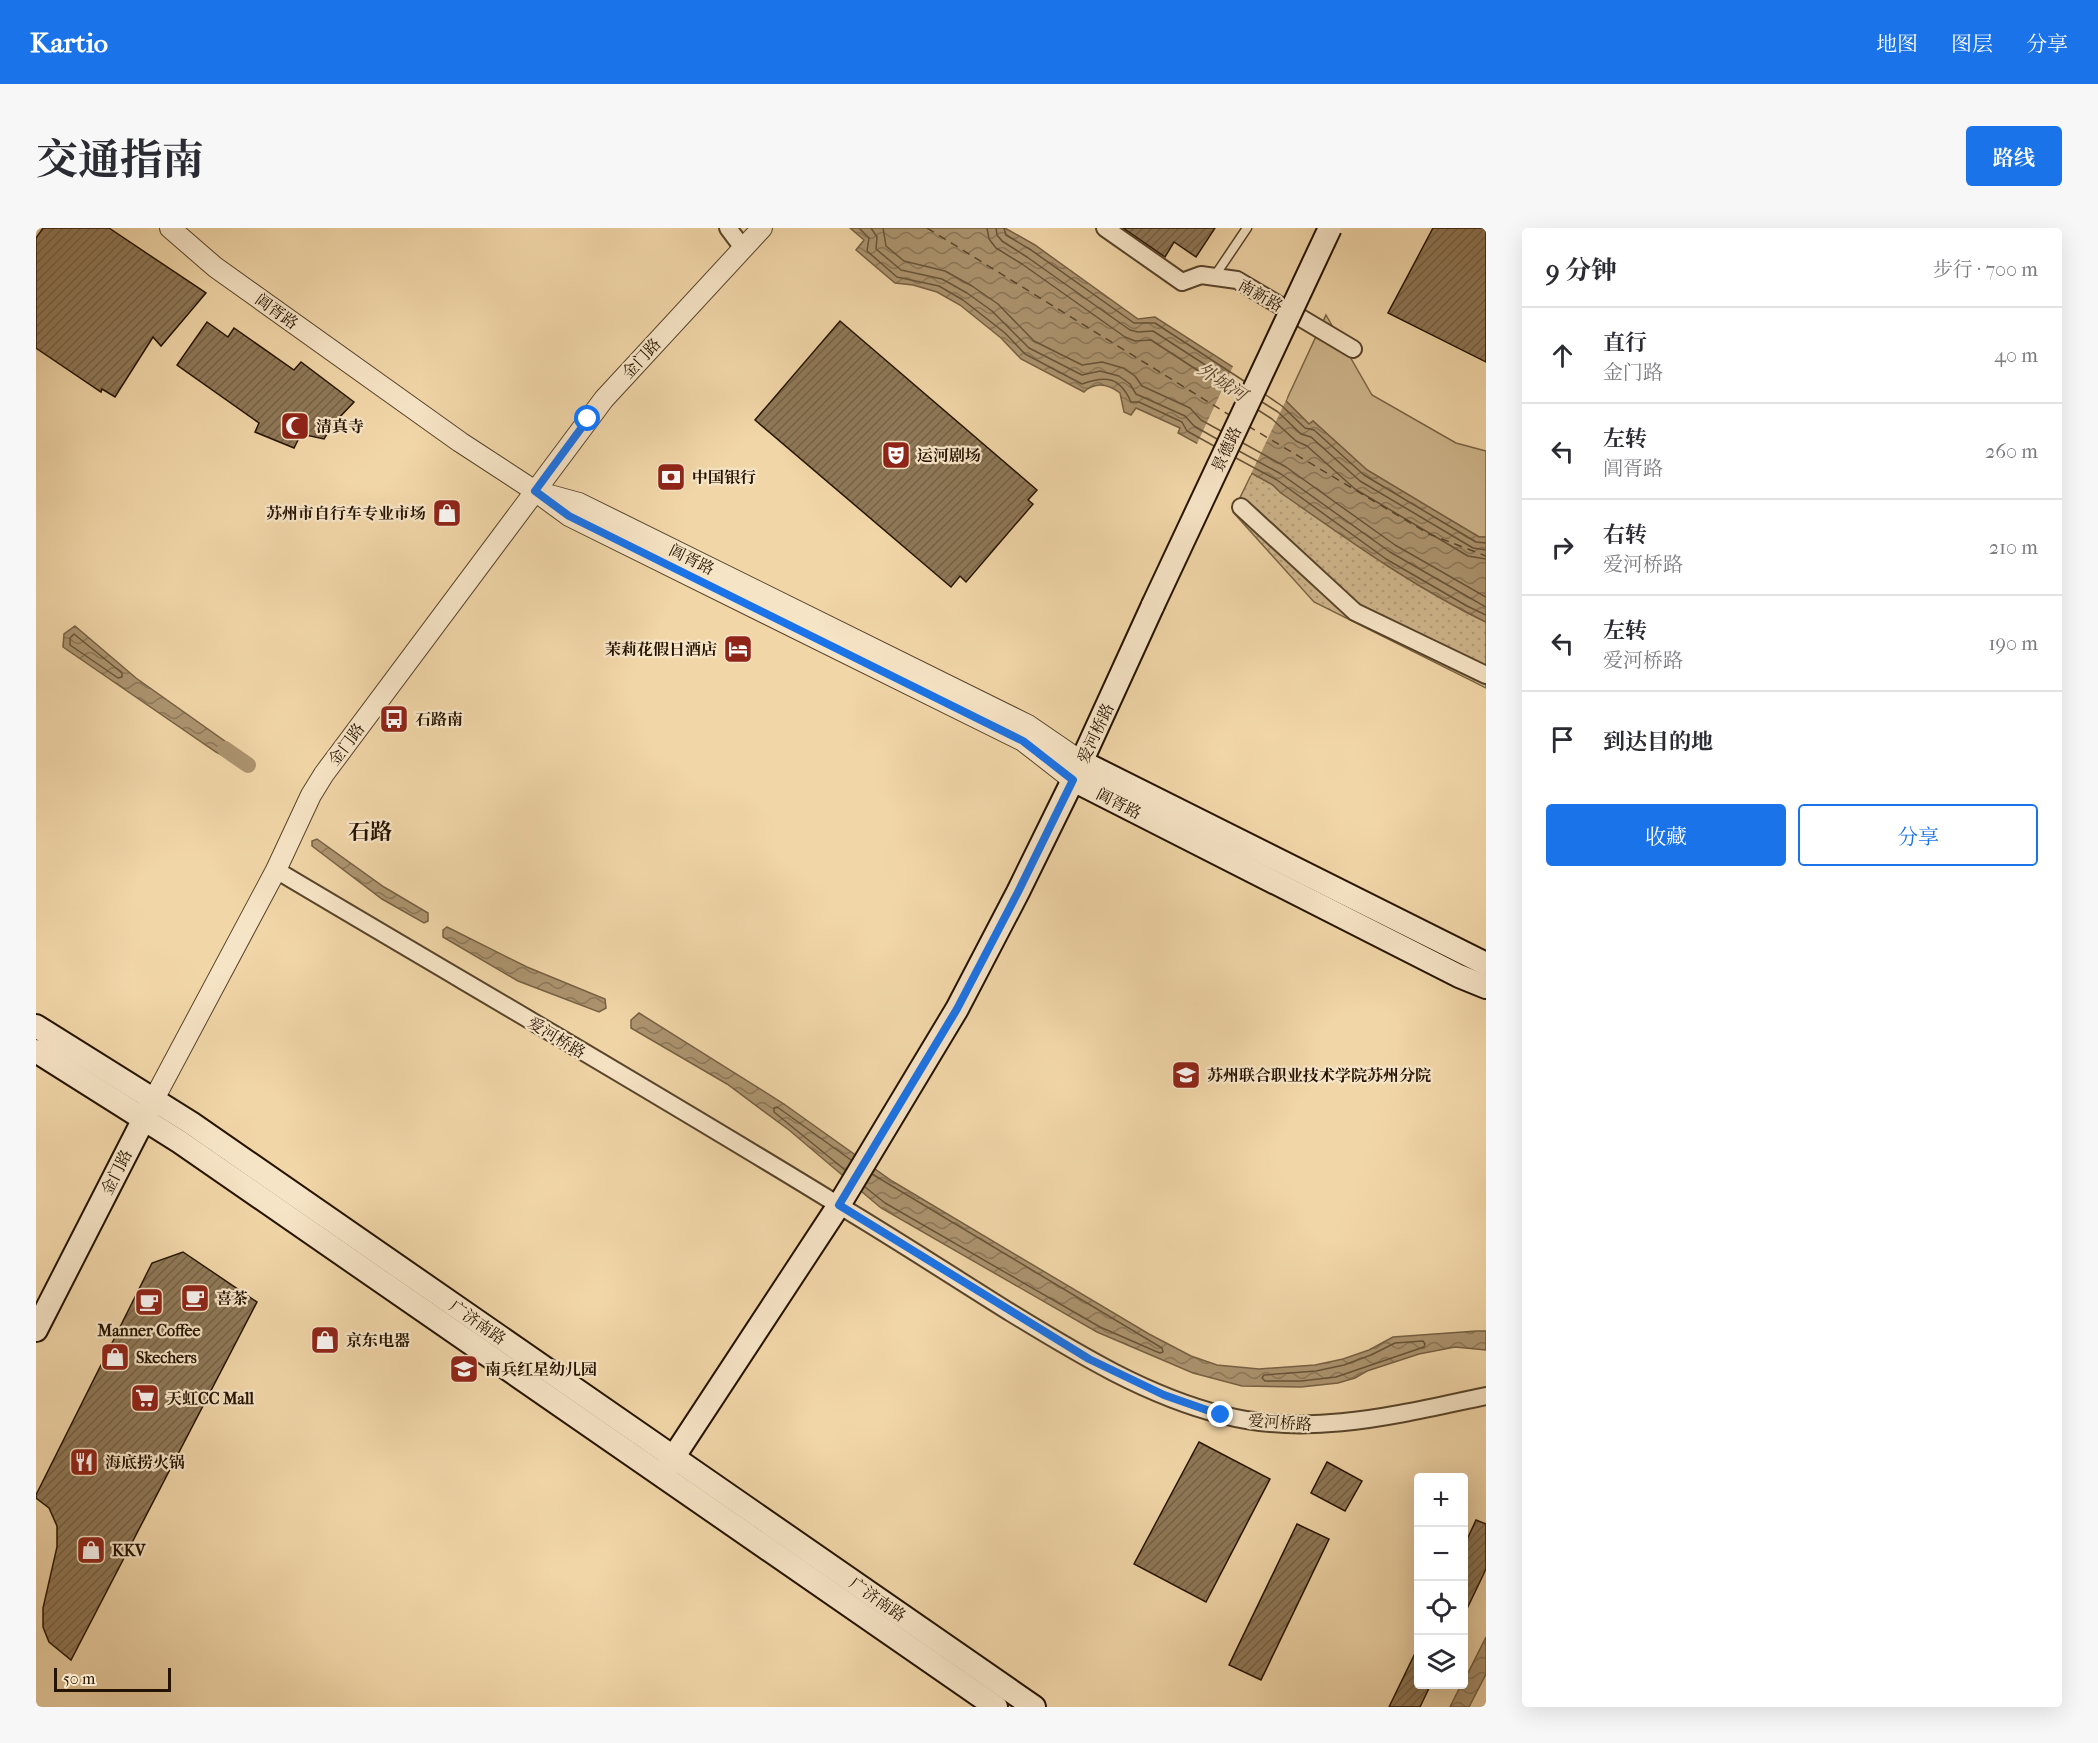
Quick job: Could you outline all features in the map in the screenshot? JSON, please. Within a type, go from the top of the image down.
[{"type":"main road","name":"景德路","points":[[1153,605],[1330,228]]},
{"type":"main road","name":"爱河桥路","points":[[668,1466],[842,1200],[957,1009],[1077,771],[1153,605]]},
{"type":"main road","name":"阊胥路","points":[[1077,771],[1486,964]]},
{"type":"main road","name":"阊胥路","points":[[1077,771],[1459,976],[1486,987]]},
{"type":"main road","name":"广济南路","points":[[36,1026],[148,1109],[180,1142],[1034,1707]]},
{"type":"main road","name":"广济南路","points":[[36,1051],[148,1109]]},
{"type":"main road","name":"金门路","points":[[36,1330],[148,1109]]},
{"type":"main road","name":"广济南路","points":[[668,1466],[996,1707]]},
{"type":"street","name":"阊胥路","points":[[170,228],[224,273],[460,442],[535,491],[579,503],[1018,719],[1077,771]]},
{"type":"street","points":[[728,228],[743,248]]},
{"type":"street","name":"南新路","points":[[1105,228],[1182,282],[1201,275],[1237,280],[1353,349]]},
{"type":"street","name":"金门路","points":[[148,1109],[276,870],[311,795],[324,774],[604,399],[760,230]]},
{"type":"street","points":[[1241,507],[1355,612],[1486,675]]},
{"type":"street","name":"爱河桥路","points":[[276,870],[842,1200],[1089,1359],[1164,1395],[1221,1415],[1279,1425],[1324,1425],[1486,1396]]},
{"type":"lane","points":[[1214,277],[1246,228]]},
{"type":"shaded area","points":[[1326,315],[1372,395],[1456,443],[1486,451],[1486,537],[1479,537],[1367,470],[1313,421],[1309,424],[1286,401]]},
{"type":"shaded area","points":[[1252,473],[1464,611],[1486,622],[1486,688],[1314,602],[1233,512]]},
{"type":"water","name":"外城河","points":[[850,228],[1005,228],[1035,245],[1138,319],[1155,317],[1286,401],[1309,424],[1313,421],[1367,470],[1479,537],[1486,537],[1486,622],[1406,578],[1331,528],[1273,485],[1178,433],[1180,428],[1136,408],[1131,415],[1124,412],[1120,393],[1116,390],[1098,385],[1084,392],[1021,359],[1001,338],[960,305],[937,292],[913,285],[895,283],[856,250],[864,240]]},
{"type":"water","points":[[75,626],[136,678],[243,754],[245,761],[237,763],[216,752],[63,647],[64,634]]},
{"type":"water","points":[[317,839],[384,887],[428,913],[428,921],[424,923],[382,899],[312,846],[312,841]]},
{"type":"water","points":[[447,927],[527,967],[605,999],[606,1008],[599,1012],[518,981],[443,937],[443,930]]},
{"type":"water","points":[[639,1013],[784,1104],[892,1181],[1149,1334],[1191,1356],[1217,1365],[1259,1369],[1315,1365],[1369,1350],[1393,1337],[1477,1331],[1486,1331],[1486,1350],[1455,1347],[1419,1354],[1338,1383],[1301,1387],[1242,1386],[1193,1373],[1097,1332],[881,1208],[789,1130],[727,1084],[631,1028],[631,1020]]},
{"type":"water","points":[[1486,1637],[1486,1674],[1469,1707],[1450,1707],[1459,1689],[1468,1689],[1468,1673]]},
{"type":"pier","points":[[1234,364],[1287,398],[1250,476],[1196,446]]},
{"type":"building","points":[[43,228],[109,228],[206,293],[161,346],[153,337],[115,397],[102,389],[101,392],[36,348],[36,238]]},
{"type":"building","points":[[1123,228],[1215,228],[1196,257],[1174,242],[1165,257]]},
{"type":"building","points":[[1433,228],[1486,228],[1486,362],[1388,313]]},
{"type":"building","name":"运河剧场","points":[[840,321],[1037,490],[1028,500],[1033,504],[966,582],[960,576],[951,587],[755,420]]},
{"type":"building","points":[[207,322],[228,337],[234,328],[294,370],[301,362],[354,402],[335,422],[324,439],[301,434],[294,448],[255,432],[259,423],[177,365]]},
{"type":"building","name":"天虹CC Mall","points":[[183,1252],[257,1302],[71,1660],[49,1642],[43,1627],[43,1608],[57,1547],[57,1526],[49,1508],[36,1498],[36,1495],[152,1263]]},
{"type":"building","points":[[1199,1442],[1270,1479],[1206,1602],[1134,1564]]},
{"type":"building","points":[[1327,1462],[1362,1481],[1345,1511],[1311,1493]]},
{"type":"building","points":[[1476,1520],[1486,1524],[1486,1569],[1468,1607],[1468,1581],[1468,1537]]},
{"type":"building","points":[[1297,1524],[1329,1539],[1261,1680],[1229,1665]]},
{"type":"building","points":[[1414,1655],[1414,1689],[1429,1689],[1420,1707],[1389,1707]]},
{"type":"waterway","points":[[225,749],[248,765]]},
{"type":"ferry route","points":[[927,228],[1231,416]]},
{"type":"ferry route","points":[[1248,426],[1429,534],[1486,556]]},
{"type":"place","name":"清真寺","points":[[295,426]]},
{"type":"place","name":"运河剧场","points":[[896,455]]},
{"type":"place","name":"中国银行","points":[[671,477]]},
{"type":"place","name":"苏州市自行车专业市场","points":[[447,513]]},
{"type":"place","name":"茉莉花假日酒店","points":[[738,649]]},
{"type":"place","name":"石路南","points":[[394,719]]},
{"type":"place","name":"苏州联合职业技术学院苏州分院","points":[[1186,1075]]},
{"type":"place","name":"喜茶","points":[[195,1298]]},
{"type":"place","name":"Manner Coffee","points":[[149,1302]]},
{"type":"place","name":"京东电器","points":[[325,1340]]},
{"type":"place","name":"Skechers","points":[[115,1357]]},
{"type":"place","name":"南兵红星幼儿园","points":[[464,1369]]},
{"type":"place","name":"天虹CC Mall","points":[[145,1398]]},
{"type":"place","name":"海底捞火锅","points":[[84,1462]]},
{"type":"place","name":"KKV","points":[[91,1550]]},
{"type":"district","name":"石路","points":[[370,831]]},
{"type":"route","points":[[588,419],[535,491],[569,516],[1023,741],[1073,780],[957,1009],[839,1205],[1089,1359],[1164,1395],[1221,1415]]}]
